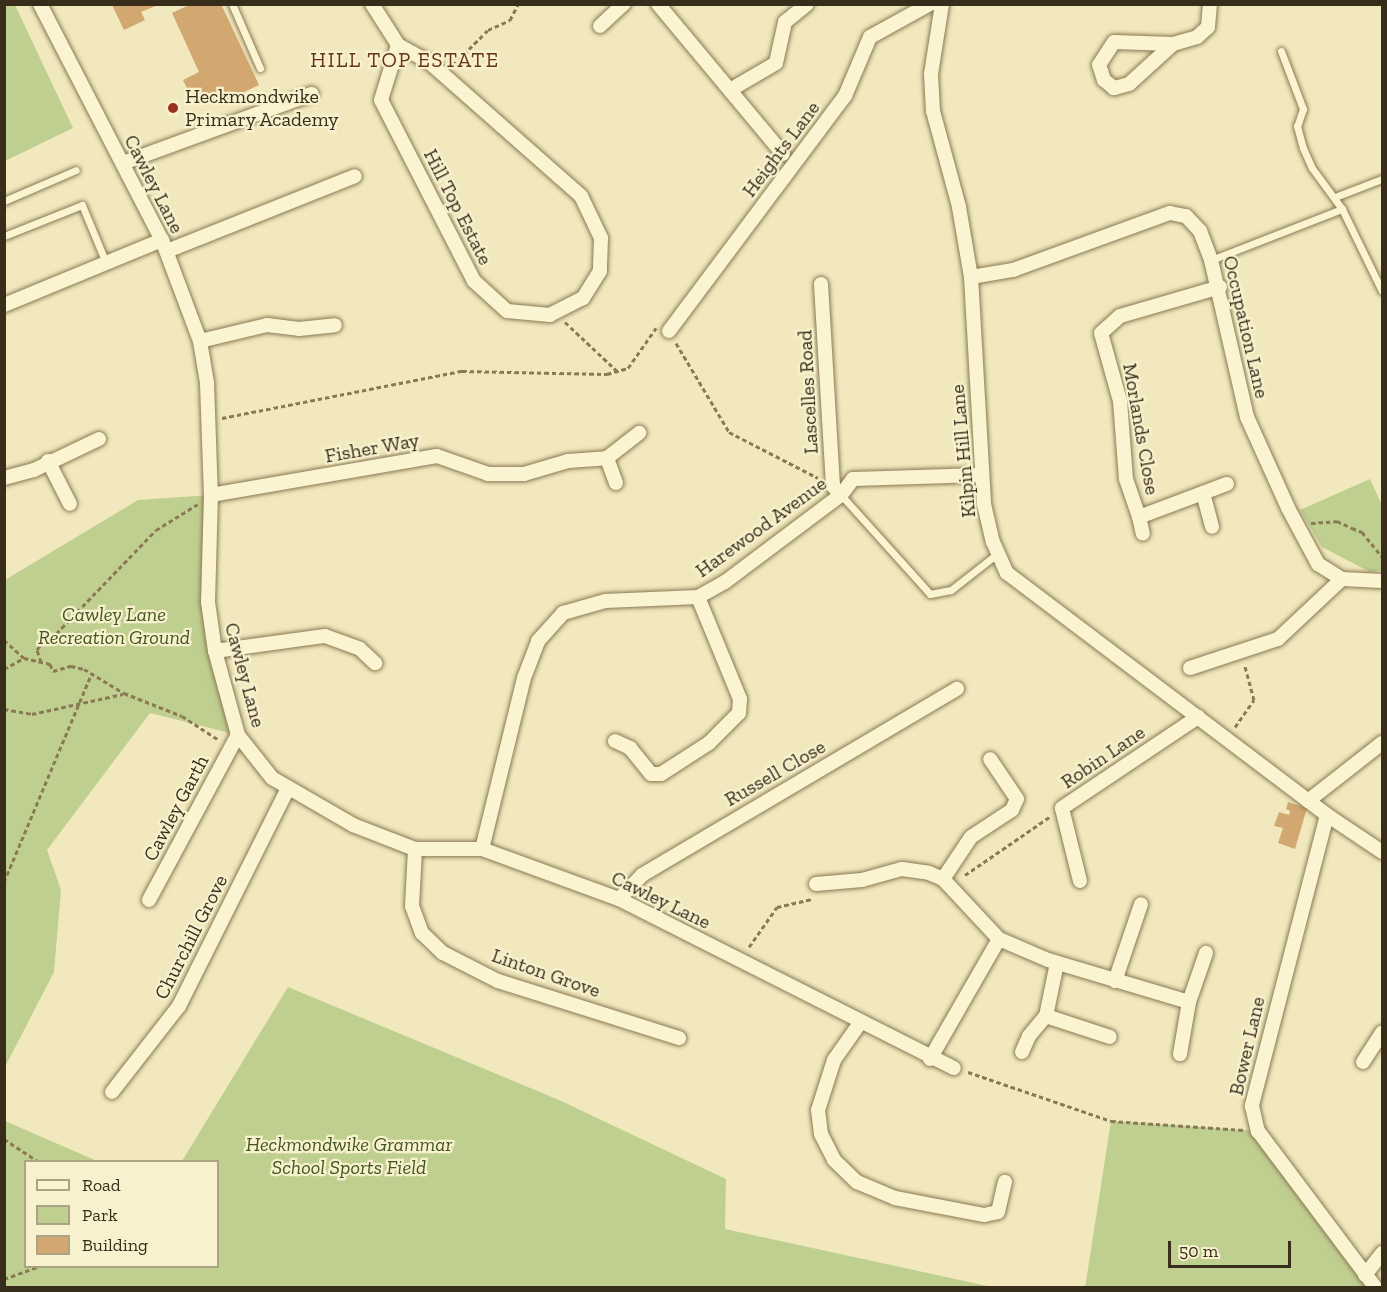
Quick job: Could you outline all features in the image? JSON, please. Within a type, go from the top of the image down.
[{"type":"street","name":"Cawley Lane","points":[[40,4],[165,246],[200,341],[208,421],[211,495],[208,602],[215,651],[238,735],[287,790],[353,825],[415,849],[482,849],[619,899],[930,1059],[954,1068]]},
{"type":"street","points":[[372,4],[398,45],[443,74],[581,196],[601,238],[600,271],[583,298],[555,313]]},
{"type":"street","points":[[600,26],[624,4]]},
{"type":"street","points":[[658,4],[783,154]]},
{"type":"street","points":[[730,90],[776,63],[785,22],[807,4]]},
{"type":"street","name":"Heights Lane","points":[[669,331],[845,96],[870,37],[930,4]]},
{"type":"street","name":"Kilpin Hill Lane","points":[[942,4],[931,74],[933,111],[959,207],[970,277],[981,475],[998,553],[1007,573],[1308,801],[1383,852]]},
{"type":"street","points":[[1173,44],[1146,64],[1129,84],[1114,88],[1104,80],[1099,65],[1114,42],[1173,44],[1197,37],[1208,27],[1210,4]]},
{"type":"street","name":"Hill Top Estate","points":[[398,45],[381,100],[474,281],[507,311],[555,313]]},
{"type":"street","points":[[123,163],[312,94]]},
{"type":"street","points":[[4,305],[106,263],[165,246],[355,176]]},
{"type":"street","name":"Occupation Lane","points":[[970,277],[1013,270],[1170,213],[1186,216],[1200,231],[1220,287],[1247,417],[1288,508],[1300,525],[1318,564],[1342,579]]},
{"type":"street","name":"Lascelles Road","points":[[821,284],[837,491]]},
{"type":"street","name":"Morlands Close","points":[[1143,534],[1126,479],[1120,401],[1101,333],[1120,316],[1220,287]]},
{"type":"street","points":[[200,341],[267,325],[299,329],[335,325]]},
{"type":"street","points":[[616,483],[607,458],[639,433]]},
{"type":"street","points":[[4,478],[34,470],[48,461],[99,439]]},
{"type":"street","name":"Fisher Way","points":[[211,495],[437,456],[497,474],[524,474],[568,461],[607,458]]},
{"type":"street","points":[[48,461],[70,504]]},
{"type":"street","name":"Harewood Avenue","points":[[482,849],[524,678],[538,641],[564,613],[595,604],[698,597],[725,582],[852,479],[981,475]]},
{"type":"street","name":"Morlands Close","points":[[1138,518],[1227,484]]},
{"type":"street","points":[[1203,493],[1212,527]]},
{"type":"street","points":[[1190,668],[1278,639],[1342,579],[1383,581]]},
{"type":"street","points":[[615,741],[630,748],[651,774],[661,774],[709,743],[739,713],[740,699],[698,597]]},
{"type":"street","points":[[215,651],[325,636],[364,643],[375,663]]},
{"type":"street","name":"Russell Close","points":[[619,899],[642,874],[957,689]]},
{"type":"street","name":"Robin Lane","points":[[1080,881],[1062,808],[1198,717]]},
{"type":"street","name":"Cawley Garth","points":[[149,900],[238,735]]},
{"type":"street","points":[[1308,801],[1383,743]]},
{"type":"street","points":[[946,882],[971,837],[1012,810],[1017,799],[990,759]]},
{"type":"street","name":"Churchill Grove","points":[[112,1092],[179,1006],[287,790]]},
{"type":"street","name":"Bower Lane","points":[[1327,815],[1254,1087],[1252,1106],[1258,1131],[1365,1275],[1377,1287]]},
{"type":"street","name":"Linton Grove","points":[[415,849],[412,906],[422,933],[443,953],[498,981],[679,1038]]},
{"type":"street","points":[[816,884],[862,880],[902,869],[946,882],[999,939],[1057,963],[1189,1002]]},
{"type":"street","points":[[1115,981],[1141,904]]},
{"type":"street","points":[[930,1059],[999,939]]},
{"type":"street","points":[[1180,1054],[1189,1002],[1206,953]]},
{"type":"street","points":[[1022,1052],[1029,1036],[1046,1016],[1057,963]]},
{"type":"street","points":[[1046,1016],[1110,1037]]},
{"type":"street","points":[[860,1023],[834,1060],[818,1110],[821,1134],[834,1160],[857,1182],[895,1198],[999,1218],[1005,1182]]},
{"type":"street","points":[[1363,1062],[1383,1033]]},
{"type":"street","points":[[1365,1275],[1383,1254]]},
{"type":"lane","points":[[232,4],[260,68]]},
{"type":"lane","points":[[1281,51],[1303,109],[1297,126],[1303,148],[1312,168],[1342,209],[1383,291]]},
{"type":"lane","points":[[4,201],[76,170]]},
{"type":"lane","points":[[1335,197],[1383,179]]},
{"type":"lane","points":[[4,236],[82,205],[106,263]]},
{"type":"lane","points":[[1211,260],[1342,209]]},
{"type":"lane","points":[[837,491],[930,594],[951,590],[998,553]]},
{"type":"path","points":[[443,74],[488,30],[510,20],[518,4]]},
{"type":"path","points":[[555,313],[617,371]]},
{"type":"path","points":[[208,421],[462,371],[617,371],[628,368],[654,327],[669,331],[729,432],[837,491]]},
{"type":"path","points":[[41,662],[37,650],[43,641],[51,639],[111,573],[156,530],[211,495]]},
{"type":"path","points":[[1300,525],[1337,521],[1362,532],[1383,557]]},
{"type":"path","points":[[4,640],[24,658],[50,664],[53,671],[71,666],[124,693],[182,716],[216,741],[238,735]]},
{"type":"path","points":[[1227,739],[1254,700],[1249,672],[1235,652]]},
{"type":"path","points":[[4,669],[24,658]]},
{"type":"path","points":[[4,882],[91,675]]},
{"type":"path","points":[[4,709],[32,714],[77,706],[124,693]]},
{"type":"path","points":[[946,882],[1062,808]]},
{"type":"path","points":[[739,960],[777,907],[824,897]]},
{"type":"path","points":[[954,1068],[1111,1121],[1258,1131]]},
{"type":"path","points":[[4,1139],[37,1160]]},
{"type":"path","points":[[4,1279],[34,1268]]},
{"type":"green space","points":[[4,5],[15,5],[73,128],[5,161]]},
{"type":"green space","points":[[1370,479],[1382,505],[1382,570],[1370,572],[1322,547],[1300,510]]},
{"type":"green space","name":"Cawley Lane Recreation Ground","points":[[211,495],[208,602],[238,735],[150,713],[47,850],[61,890],[54,972],[5,1067],[5,580],[138,500]]},
{"type":"green space","name":"Heckmondwike Grammar School Sports Field","points":[[288,987],[559,1100],[726,1179],[725,1229],[992,1287],[5,1287],[5,1121],[95,1160],[24,1160],[24,1268],[219,1268],[219,1160],[183,1160]]},
{"type":"green space","points":[[1111,1121],[1258,1131],[1376,1288],[1085,1288]]},
{"type":"building","points":[[191,4],[221,4],[259,85],[216,105],[210,93],[193,101],[183,80],[199,72],[172,13]]},
{"type":"building","points":[[112,5],[158,5],[141,12],[145,20],[124,30]]},
{"type":"building","points":[[1288,802],[1307,808],[1295,849],[1278,843],[1283,828],[1274,826],[1279,812],[1289,815],[1290,811],[1286,809]]},
{"type":"place","name":"Heckmondwike Primary Academy","points":[[173,108]]},
{"type":"district","name":"HILL TOP ESTATE","points":[[405,60]]}]
